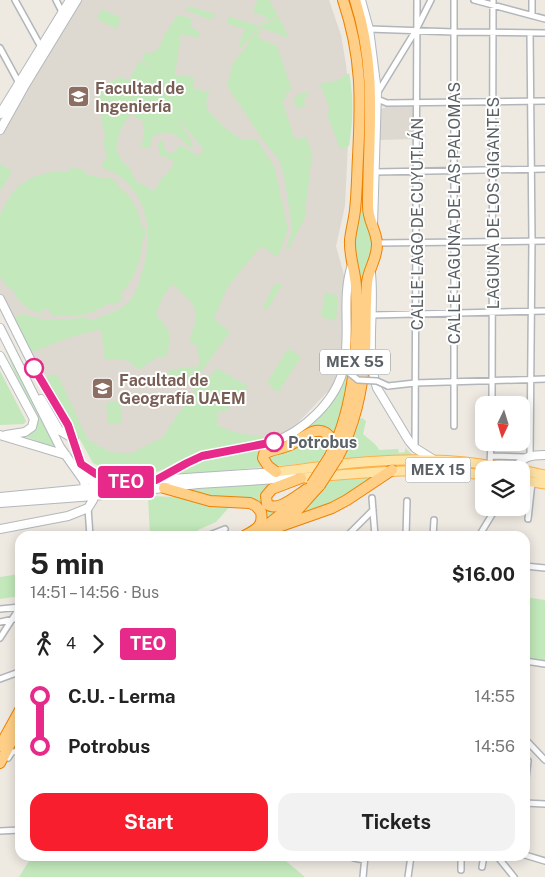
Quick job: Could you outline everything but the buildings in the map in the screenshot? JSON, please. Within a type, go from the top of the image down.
[{"type":"highway","name":"MEX 55","points":[[333,455],[347,414],[355,368],[356,287],[350,239],[355,203],[360,116],[360,77],[355,45],[341,0]]},
{"type":"highway","points":[[355,0],[373,71],[368,209],[369,218],[373,226]]},
{"type":"highway","name":"MEX 55","points":[[274,531],[294,514],[350,428],[368,364],[367,284],[370,268],[376,254],[377,243],[373,226]]},
{"type":"highway","points":[[276,472],[264,462],[264,454],[293,444],[313,432],[322,431],[332,439],[333,455]]},
{"type":"highway","points":[[277,531],[332,508],[392,470]]},
{"type":"highway","points":[[301,478],[270,490],[266,498],[267,504],[272,507],[279,506],[313,486]]},
{"type":"highway","name":"MEX 55","points":[[259,531],[296,503],[313,486]]},
{"type":"highway","points":[[164,488],[210,501],[247,502],[253,504],[261,512],[262,522],[253,531]]},
{"type":"highway","points":[[0,746],[15,717]]},
{"type":"highway","points":[[0,763],[15,734]]},
{"type":"main road","points":[[2,124],[41,47],[70,0]]},
{"type":"main road","points":[[0,114],[22,85],[77,0]]},
{"type":"main road","name":"MEX 55","points":[[361,0],[369,30],[377,96],[373,226]]},
{"type":"main road","points":[[156,480],[202,456],[273,442],[298,429],[315,415],[336,387],[344,369],[347,284],[352,265]]},
{"type":"main road","points":[[370,268],[372,315],[368,364],[377,388],[403,434],[415,448],[434,460]]},
{"type":"main road","points":[[0,299],[34,367],[68,425],[81,464],[92,483],[88,508],[68,516],[0,529]]},
{"type":"main road","points":[[0,328],[63,454],[90,492]]},
{"type":"main road","points":[[0,348],[2,360],[34,420],[32,427],[25,432],[0,435]]},
{"type":"main road","points":[[23,371],[30,377],[59,430],[74,439]]},
{"type":"main road","name":"MEX 15","points":[[0,435],[63,454],[96,474],[131,483]]},
{"type":"main road","points":[[524,461],[528,456],[545,455]]},
{"type":"main road","name":"MEX 15","points":[[0,496],[70,490],[90,492],[131,483],[156,480],[276,472],[362,463],[490,460]]},
{"type":"main road","name":"MEX 15","points":[[0,503],[90,492],[392,470],[435,470],[475,474]]},
{"type":"main road","name":"MEX 15","points":[[530,472],[545,475]]},
{"type":"main road","points":[[70,490],[77,485],[79,474]]},
{"type":"main road","points":[[532,482],[545,484]]},
{"type":"street","points":[[15,0],[41,47]]},
{"type":"street","points":[[56,0],[62,12]]},
{"type":"street","name":"CALLE LAGO DE CUYUTLÁN","points":[[415,448],[417,0]]},
{"type":"street","points":[[387,103],[377,96],[416,30],[431,0]]},
{"type":"street","name":"CALLE LAGUNA DE LAS PALOMAS","points":[[454,0],[454,426]]},
{"type":"street","points":[[474,0],[493,2],[545,19]]},
{"type":"street","points":[[532,0],[532,15]]},
{"type":"street","name":"LAGUNA DE LOS GIGANTES","points":[[492,396],[493,2]]},
{"type":"street","points":[[369,30],[545,33]]},
{"type":"street","points":[[490,451],[490,460],[528,456],[531,378],[532,241],[530,33]]},
{"type":"street","points":[[0,48],[22,85]]},
{"type":"street","points":[[377,110],[387,103],[545,101]]},
{"type":"street","points":[[376,172],[545,169]]},
{"type":"street","points":[[377,243],[545,241]]},
{"type":"street","points":[[372,315],[545,312]]},
{"type":"street","points":[[342,352],[342,366],[358,380],[377,381],[388,386],[416,383],[545,379]]},
{"type":"street","points":[[528,519],[532,482]]},
{"type":"street","points":[[372,498],[374,531]]},
{"type":"street","points":[[406,531],[407,501]]},
{"type":"street","points":[[88,508],[90,531]]},
{"type":"street","points":[[352,531],[373,510]]},
{"type":"street","points":[[482,531],[491,516]]},
{"type":"street","points":[[433,531],[434,520]]},
{"type":"street","points":[[220,531],[225,529]]},
{"type":"street","points":[[530,566],[545,568]]},
{"type":"street","points":[[0,609],[15,608]]},
{"type":"street","points":[[0,622],[14,619]]},
{"type":"street","points":[[0,638],[14,619]]},
{"type":"street","points":[[530,662],[545,664]]},
{"type":"street","points":[[0,679],[15,673]]},
{"type":"street","points":[[530,744],[545,760]]},
{"type":"street","points":[[0,763],[4,764],[12,752],[15,752]]},
{"type":"street","points":[[530,804],[545,804]]},
{"type":"street","points":[[0,831],[15,830]]},
{"type":"street","points":[[530,856],[545,860]]},
{"type":"street","points":[[363,877],[365,861]]},
{"type":"street","points":[[408,877],[410,861]]},
{"type":"street","points":[[461,861],[461,870]]},
{"type":"street","points":[[482,867],[483,861]]},
{"type":"street","points":[[501,861],[514,877]]},
{"type":"shaded area","points":[[80,0],[329,0],[341,35],[350,103],[345,206],[336,246],[346,282],[343,351],[340,366],[332,387],[294,427],[278,437],[222,448],[179,460],[99,461],[54,392],[0,295],[0,134]]},
{"type":"shaded area","points":[[413,106],[413,139],[379,140],[381,109]]},
{"type":"green space","points":[[257,0],[269,0],[278,16],[259,25],[261,21],[264,22],[266,16],[253,12]]},
{"type":"green space","points":[[346,0],[352,0],[359,23],[366,68],[367,210],[372,244],[365,281],[360,369],[354,411],[337,455],[321,481],[294,510],[264,531],[298,505],[311,490],[328,464],[343,434],[352,406],[356,374],[359,281],[355,245],[359,211],[363,97],[361,58]]},
{"type":"green space","points":[[187,6],[215,14],[211,20],[186,10]]},
{"type":"green space","points":[[102,9],[121,18],[116,29],[97,19]]},
{"type":"green space","points":[[180,15],[192,19],[190,26],[200,33],[200,38],[181,34],[175,75],[194,77],[193,89],[209,92],[206,102],[208,110],[224,127],[240,139],[256,139],[274,166],[288,229],[278,257],[261,246],[226,290],[214,319],[230,332],[198,376],[191,375],[200,363],[197,346],[189,341],[196,314],[187,297],[172,284],[162,298],[156,315],[169,333],[170,342],[167,355],[161,358],[159,356],[139,370],[124,360],[105,360],[101,329],[71,337],[32,352],[14,318],[22,314],[45,320],[86,318],[92,320],[122,308],[130,301],[136,290],[141,278],[148,243],[146,218],[136,194],[128,184],[118,175],[101,167],[107,156],[103,141],[106,134],[103,129],[99,93],[109,83],[120,77],[138,84],[130,79],[139,61],[150,65],[142,61],[145,52],[150,54],[159,48],[165,34],[177,16]],"holes":[[[131,113],[143,122],[144,136],[141,147],[150,147],[153,136],[164,133],[178,136],[190,148],[194,145],[176,117],[202,147],[203,153],[197,155],[181,145],[171,154],[168,153],[165,150],[162,139],[158,144],[160,155],[174,161],[170,170],[154,191],[136,181],[116,149],[120,130]]]},
{"type":"green space","points":[[230,17],[259,26],[241,48],[239,45],[245,29],[227,24],[227,19]]},
{"type":"green space","points":[[279,17],[289,38],[262,28],[257,37],[277,46],[292,90],[286,92],[287,97],[282,100],[295,140],[306,137],[313,155],[303,159],[313,157],[310,168],[306,216],[288,250],[286,249],[292,227],[280,161],[263,140],[227,86],[233,63],[249,43],[248,41],[260,27]]},
{"type":"green space","points":[[349,73],[352,119],[349,146],[340,149],[328,117],[329,106],[320,84],[336,81]]},
{"type":"green space","points":[[307,92],[309,96],[303,99],[306,106],[297,108],[293,99],[297,98],[296,95]]},
{"type":"green space","points":[[0,164],[12,171],[1,190],[0,189]]},
{"type":"green space","points":[[70,168],[83,169],[83,173],[105,179],[108,177],[118,183],[117,186],[134,203],[142,227],[145,227],[146,238],[143,238],[139,262],[133,276],[120,295],[124,299],[113,305],[110,303],[82,315],[51,315],[50,309],[42,309],[41,314],[29,309],[14,296],[17,294],[5,284],[0,276],[0,214],[12,193],[20,185],[33,177],[55,171],[70,171]]},
{"type":"green space","points":[[282,283],[267,310],[263,307],[274,285]]},
{"type":"green space","points":[[325,292],[338,296],[336,321],[321,317]]},
{"type":"green space","points":[[0,335],[58,449],[24,436],[35,428],[37,418],[14,371]]},
{"type":"green space","points":[[288,348],[301,357],[278,393],[267,383]]},
{"type":"green space","points":[[196,366],[190,375],[194,379],[193,381],[187,380],[175,383],[169,382],[167,378],[170,370]]},
{"type":"green space","points":[[217,368],[249,387],[244,394],[235,393],[232,402],[224,413],[218,411],[217,425],[239,433],[262,436],[264,441],[202,454],[179,461],[164,469],[148,473],[128,473],[93,463],[49,383],[48,376],[53,374],[59,378],[88,440],[110,452],[130,454],[162,438],[206,373],[208,378]]},
{"type":"green space","points":[[348,370],[340,419],[332,441],[318,462],[170,476],[199,460],[262,449],[279,443],[308,428],[330,404]]},
{"type":"green space","points":[[0,371],[26,421],[24,424],[0,425]]},
{"type":"green space","points":[[120,401],[122,423],[108,424],[106,403]]},
{"type":"green space","points":[[362,418],[366,421],[363,434],[379,450],[398,449],[399,453],[405,452],[405,448],[415,457],[340,460],[358,426],[360,421],[358,419]]},
{"type":"green space","points":[[377,475],[333,504],[300,517],[329,481]]},
{"type":"green space","points":[[280,483],[264,503],[285,506],[263,524],[262,509],[179,490]]},
{"type":"green space","points":[[148,496],[175,497],[200,504],[231,505],[216,522],[197,531],[150,531]]},
{"type":"green space","points":[[15,575],[15,597],[0,599],[0,577]]},
{"type":"green space","points":[[530,598],[545,600],[545,662],[530,660]]},
{"type":"green space","points":[[29,861],[286,861],[305,877],[19,877]]},
{"type":"bus line","name":"TEO","points":[[34,368],[68,425],[81,464],[96,474],[131,483],[156,480],[202,456],[274,442]]},
{"type":"place","name":"Facultad de Ingeniería","points":[[79,97]]},
{"type":"place","name":"Facultad de Geografía UAEM","points":[[103,389]]},
{"type":"place","name":"Potrobus","points":[[274,442]]}]
